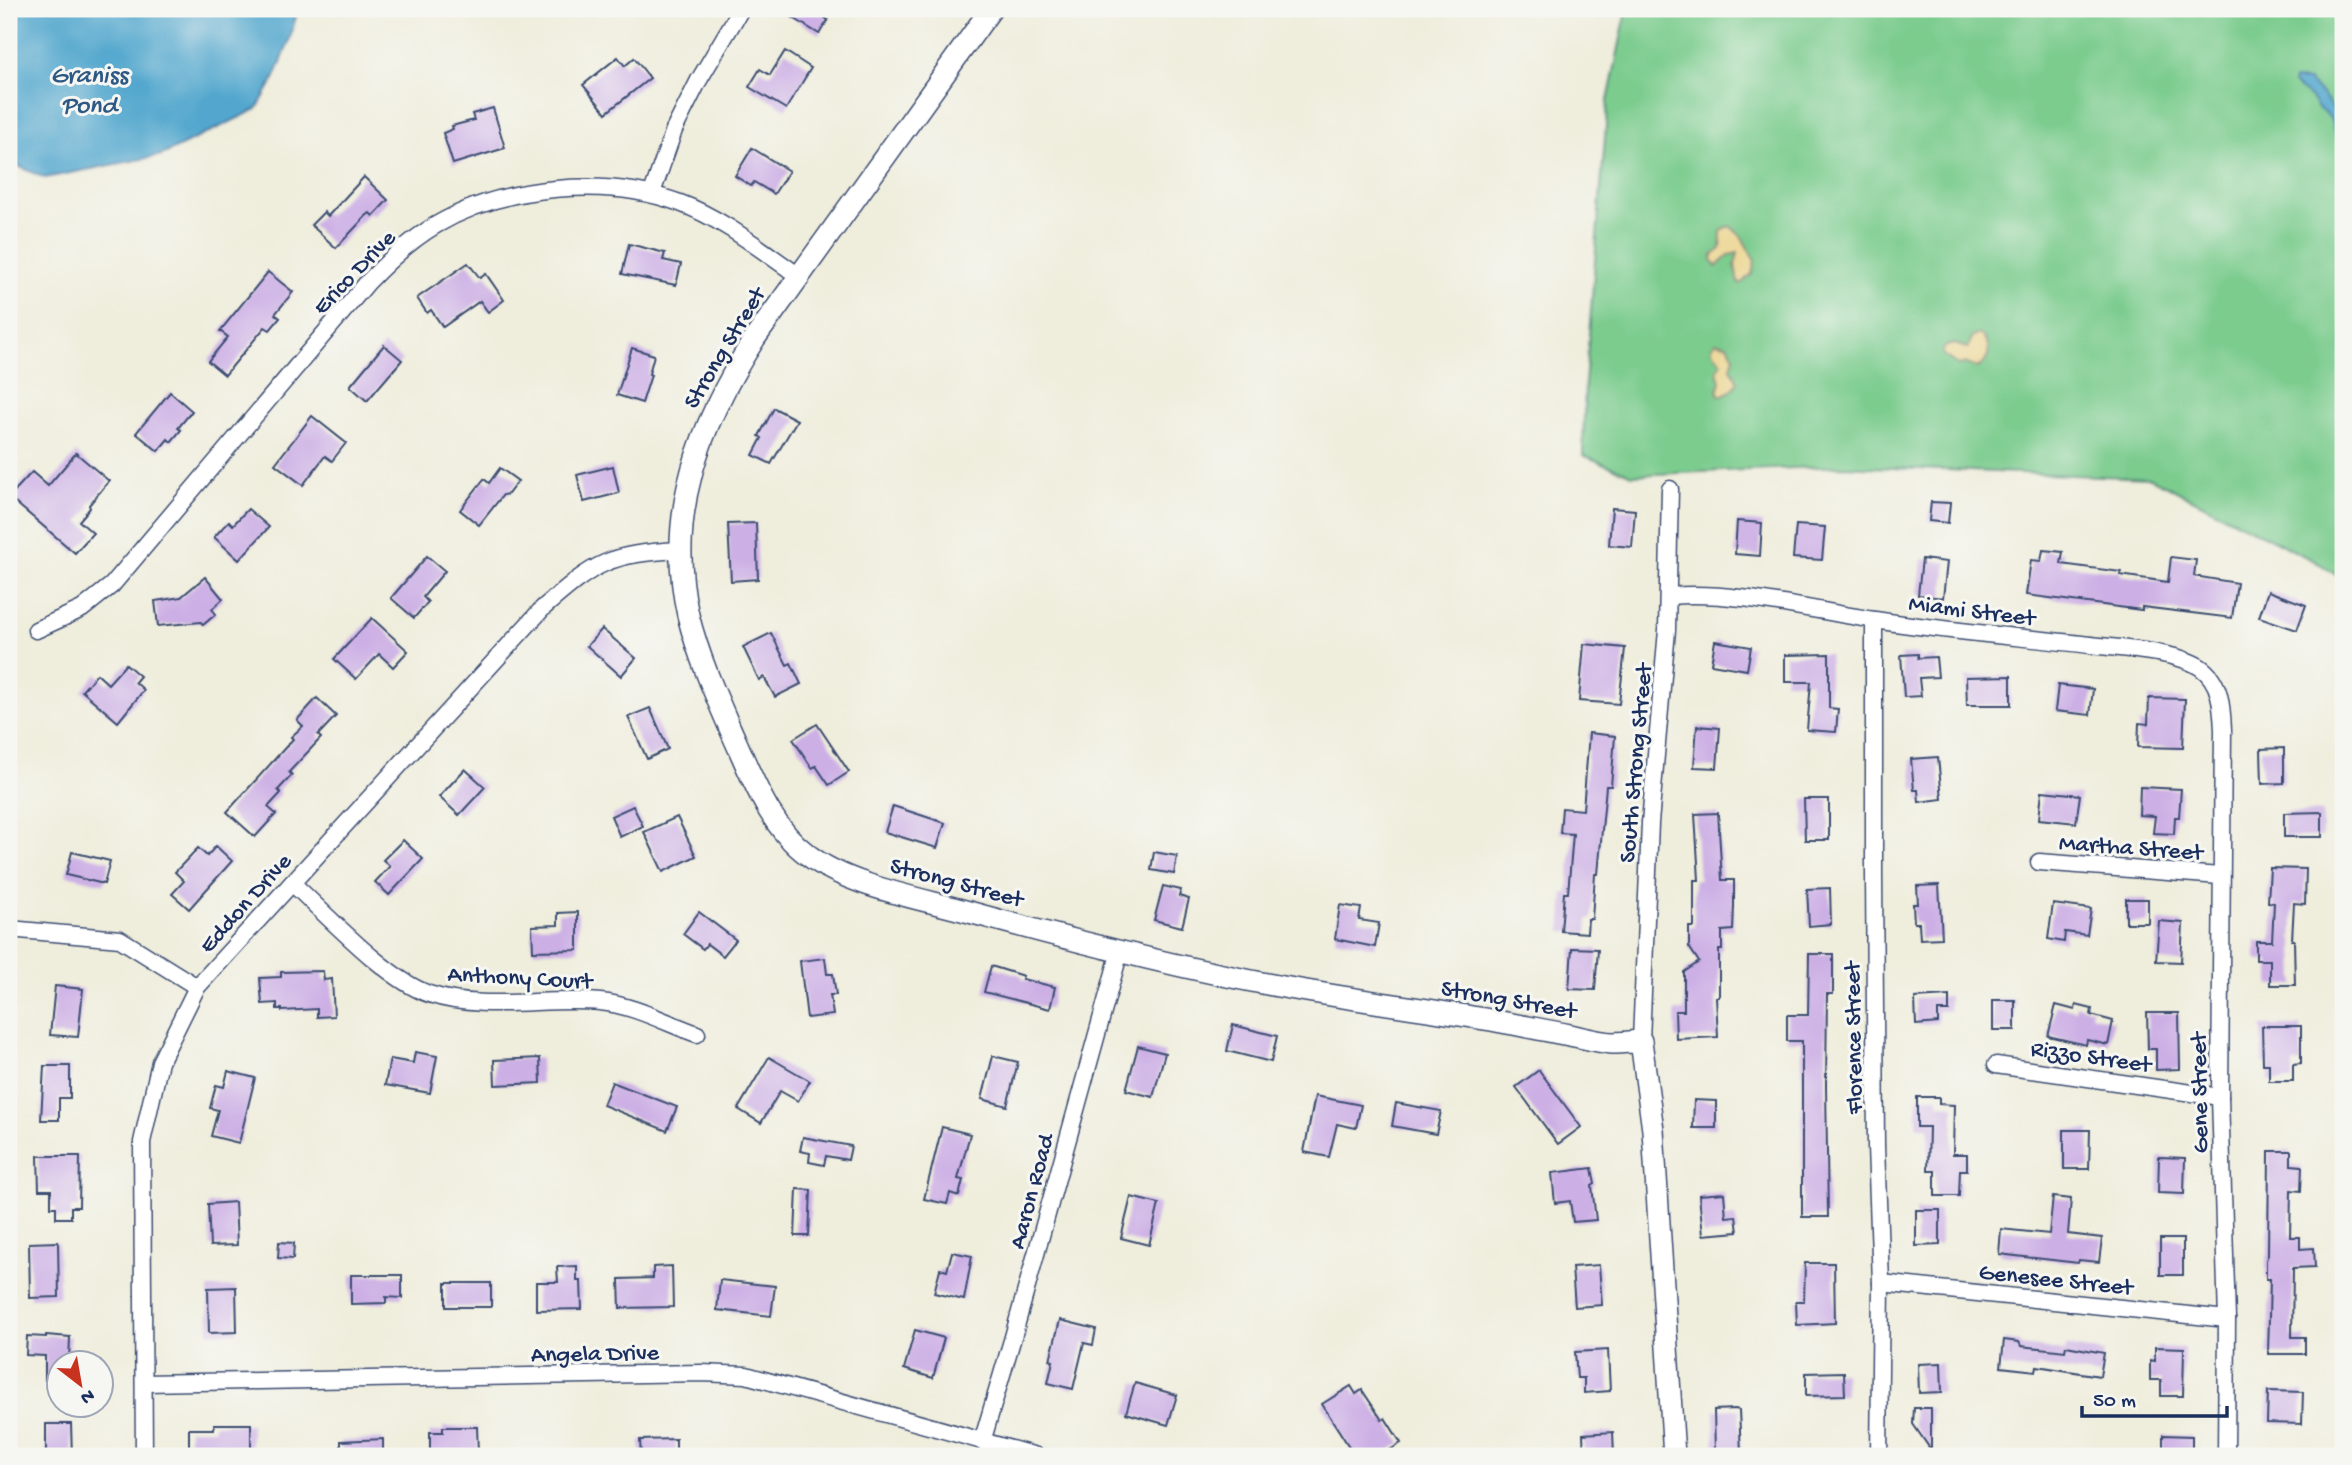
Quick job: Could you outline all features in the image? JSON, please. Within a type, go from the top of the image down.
[{"type":"street","points":[[652,193],[674,130],[699,80],[741,9]]},
{"type":"street","name":"Strong Street","points":[[991,9],[738,363],[710,415],[700,442],[689,484],[681,550],[689,617],[709,677],[760,793],[777,823],[792,841],[820,864],[863,882],[1120,951],[1278,986],[1499,1021],[1611,1043],[1641,1041]]},
{"type":"street","name":"Erico Drive","points":[[36,630],[82,609],[112,585],[367,283],[410,243],[437,224],[463,211],[533,191],[597,187],[652,193],[683,204],[718,222],[799,276]]},
{"type":"street","name":"South Strong Street","points":[[1641,1041],[1651,812],[1669,596],[1670,489]]},
{"type":"street","name":"Eddon Drive","points":[[145,1456],[142,1142],[160,1062],[197,988],[543,608],[598,564],[621,556],[681,550]]},
{"type":"street","name":"Miami Street","points":[[1669,596],[1690,594],[1728,597],[1874,620],[2144,652],[2183,660],[2203,669],[2216,684],[2222,706],[2223,730]]},
{"type":"street","name":"Florence Street","points":[[1874,620],[1874,969],[1881,1283],[1879,1456]]},
{"type":"street","name":"Gene Street","points":[[2223,730],[2220,1097],[2227,1319],[2226,1456]]},
{"type":"street","name":"Martha Street","points":[[2039,862],[2220,876]]},
{"type":"street","name":"Anthony Court","points":[[292,883],[377,960],[409,985],[428,993],[454,1000],[477,1002],[600,1002],[626,1008],[696,1034]]},
{"type":"street","points":[[9,929],[120,939],[197,988]]},
{"type":"street","name":"Aaron Road","points":[[982,1442],[1120,951]]},
{"type":"street","points":[[1641,1041],[1653,1130],[1674,1456]]},
{"type":"street","name":"Rizzo Street","points":[[1996,1065],[2220,1097]]},
{"type":"street","name":"Genesee Street","points":[[1881,1283],[2227,1319]]},
{"type":"street","name":"Angela Drive","points":[[144,1383],[688,1373],[746,1376],[1037,1456]]},
{"type":"green space","points":[[1627,9],[2343,9],[2343,580],[2322,565],[2151,478],[1842,466],[1632,475],[1583,455],[1585,384],[1608,101]]},
{"type":"sand","points":[[1730,226],[1741,236],[1755,261],[1752,274],[1742,283],[1738,283],[1735,265],[1738,253],[1729,255],[1716,267],[1712,259],[1721,249],[1721,232]]},
{"type":"sand","points":[[1979,334],[1988,346],[1988,356],[1977,368],[1965,363],[1959,366],[1943,355],[1946,346],[1954,344],[1968,348],[1972,337]]},
{"type":"sand","points":[[1716,342],[1728,345],[1734,356],[1731,368],[1738,382],[1731,391],[1721,396],[1718,393],[1720,381],[1717,370],[1722,363],[1712,350]]},
{"type":"water","name":"Graniss Pond","points":[[9,9],[298,9],[275,77],[257,109],[162,155],[45,178],[9,162]]},
{"type":"water","points":[[2294,80],[2308,81],[2325,98],[2343,125],[2343,148],[2330,118],[2293,84]]},
{"type":"building","points":[[779,9],[830,9],[825,18],[828,20],[819,34]]},
{"type":"building","points":[[785,51],[811,68],[786,109],[749,87],[760,69],[770,75]]},
{"type":"building","points":[[618,57],[625,66],[634,58],[650,78],[606,113],[583,85]]},
{"type":"building","points":[[493,108],[505,148],[453,164],[443,133],[453,129],[452,126],[474,120],[472,114]]},
{"type":"building","points":[[752,148],[789,171],[774,194],[754,182],[751,186],[735,176]]},
{"type":"building","points":[[364,177],[388,200],[373,216],[370,213],[366,216],[336,248],[311,225],[324,212],[328,216]]},
{"type":"building","points":[[629,244],[665,253],[663,260],[681,264],[676,285],[622,274]]},
{"type":"building","points":[[468,263],[480,278],[486,274],[504,300],[488,312],[480,301],[443,327],[431,310],[427,313],[417,298]]},
{"type":"building","points":[[268,272],[293,292],[275,314],[280,318],[270,330],[265,327],[225,375],[208,361],[228,337],[220,331]]},
{"type":"building","points":[[384,345],[402,360],[367,401],[350,386]]},
{"type":"building","points":[[632,348],[654,355],[642,403],[617,395]]},
{"type":"building","points":[[170,392],[192,411],[171,442],[168,439],[158,451],[136,433]]},
{"type":"building","points":[[774,408],[797,420],[771,464],[753,455],[762,438],[759,436]]},
{"type":"building","points":[[312,416],[346,443],[332,461],[325,456],[303,485],[275,464]]},
{"type":"building","points":[[76,453],[109,481],[79,521],[93,533],[75,553],[9,497],[32,472],[48,486]]},
{"type":"building","points":[[613,466],[619,493],[584,502],[577,475]]},
{"type":"building","points":[[500,468],[518,481],[479,525],[460,510],[484,479],[489,483]]},
{"type":"building","points":[[1931,502],[1950,503],[1948,523],[1929,521]]},
{"type":"building","points":[[1612,508],[1635,510],[1632,547],[1609,545]]},
{"type":"building","points":[[248,509],[269,527],[239,560],[214,537],[229,521],[233,525]]},
{"type":"building","points":[[1737,521],[1762,523],[1760,556],[1735,554]]},
{"type":"building","points":[[756,523],[758,579],[731,581],[728,524]]},
{"type":"building","points":[[1796,525],[1825,527],[1822,560],[1793,558]]},
{"type":"building","points":[[2043,550],[2063,552],[2061,564],[2168,582],[2171,557],[2196,560],[2194,576],[2237,583],[2232,618],[2026,595],[2031,560],[2041,561]]},
{"type":"building","points":[[427,556],[445,571],[423,597],[428,602],[414,618],[391,598]]},
{"type":"building","points":[[1922,559],[1947,562],[1943,598],[1918,595]]},
{"type":"building","points":[[205,577],[223,599],[212,609],[216,614],[203,625],[201,622],[158,626],[155,601],[181,597]]},
{"type":"building","points":[[2268,591],[2306,605],[2297,630],[2259,617]]},
{"type":"building","points":[[372,618],[408,651],[393,667],[379,654],[356,679],[334,659]]},
{"type":"building","points":[[602,629],[636,658],[621,676],[587,646]]},
{"type":"building","points":[[771,633],[787,665],[791,663],[801,684],[775,697],[764,677],[759,680],[743,647]]},
{"type":"building","points":[[1715,641],[1751,647],[1747,670],[1711,664]]},
{"type":"building","points":[[1584,644],[1625,648],[1619,704],[1579,701]]},
{"type":"building","points":[[1829,654],[1829,708],[1838,709],[1836,732],[1807,730],[1811,682],[1785,682],[1785,655]]},
{"type":"building","points":[[1918,654],[1918,658],[1936,657],[1938,677],[1919,678],[1921,696],[1904,697],[1901,655]]},
{"type":"building","points":[[126,664],[140,676],[135,682],[144,690],[118,722],[82,691],[97,674],[108,684]]},
{"type":"building","points":[[2011,676],[2011,705],[1967,705],[1966,677]]},
{"type":"building","points":[[2058,685],[2093,689],[2090,715],[2055,711]]},
{"type":"building","points":[[317,698],[336,716],[318,735],[321,738],[289,772],[292,775],[278,790],[281,793],[268,807],[276,814],[255,837],[227,812],[293,739],[291,737],[303,726],[297,720]]},
{"type":"building","points":[[2149,698],[2185,699],[2183,748],[2138,747],[2139,723],[2148,724]]},
{"type":"building","points":[[650,708],[668,749],[647,759],[628,717]]},
{"type":"building","points":[[817,724],[849,772],[829,785],[816,766],[812,768],[793,739]]},
{"type":"building","points":[[1697,726],[1720,728],[1717,768],[1694,767]]},
{"type":"building","points":[[1589,733],[1615,736],[1611,786],[1606,786],[1598,874],[1595,874],[1592,919],[1588,919],[1587,933],[1561,931],[1564,893],[1568,893],[1573,834],[1560,833],[1562,808],[1583,810]]},
{"type":"building","points":[[2284,748],[2284,783],[2262,784],[2261,749]]},
{"type":"building","points":[[1938,757],[1942,799],[1919,802],[1918,790],[1914,790],[1911,759]]},
{"type":"building","points":[[465,769],[485,787],[459,815],[439,797]]},
{"type":"building","points":[[2140,787],[2181,789],[2179,817],[2175,817],[2174,834],[2153,833],[2155,816],[2139,815]]},
{"type":"building","points":[[2042,791],[2080,795],[2076,823],[2039,819]]},
{"type":"building","points":[[1804,799],[1829,799],[1829,840],[1805,840]]},
{"type":"building","points":[[633,806],[643,826],[620,837],[611,816]]},
{"type":"building","points":[[893,806],[945,823],[937,848],[885,832]]},
{"type":"building","points":[[2322,812],[2322,837],[2284,837],[2284,813]]},
{"type":"building","points":[[1718,813],[1722,880],[1734,880],[1734,906],[1733,930],[1722,931],[1722,950],[1719,950],[1719,997],[1716,997],[1718,1037],[1676,1039],[1675,1011],[1684,1011],[1684,972],[1699,962],[1689,947],[1689,927],[1694,927],[1694,880],[1699,880],[1695,814]]},
{"type":"building","points":[[677,817],[696,856],[663,872],[644,832]]},
{"type":"building","points":[[403,840],[423,859],[389,895],[375,882],[390,866],[383,860]]},
{"type":"building","points":[[216,846],[232,861],[189,909],[172,894],[184,881],[175,872],[198,848],[207,856]]},
{"type":"building","points":[[72,852],[110,861],[104,884],[66,875]]},
{"type":"building","points":[[1154,852],[1177,856],[1174,874],[1151,870]]},
{"type":"building","points":[[2270,868],[2306,869],[2305,904],[2294,903],[2292,940],[2295,985],[2270,985],[2270,960],[2256,960],[2256,941],[2272,941],[2274,903],[2268,902]]},
{"type":"building","points":[[1939,885],[1942,938],[1920,939],[1919,923],[1914,923],[1913,904],[1918,904],[1917,886]]},
{"type":"building","points":[[1163,886],[1181,890],[1179,896],[1189,899],[1182,927],[1154,920]]},
{"type":"building","points":[[1830,888],[1831,924],[1809,926],[1807,889]]},
{"type":"building","points":[[2126,899],[2148,899],[2148,923],[2126,923]]},
{"type":"building","points":[[2053,904],[2091,909],[2087,935],[2065,932],[2064,942],[2048,939]]},
{"type":"building","points":[[1340,905],[1361,908],[1359,920],[1379,923],[1375,947],[1335,939]]},
{"type":"building","points":[[578,912],[578,950],[533,951],[532,926],[558,925],[558,913]]},
{"type":"building","points":[[699,912],[736,940],[723,956],[707,944],[703,949],[683,934]]},
{"type":"building","points":[[2159,921],[2183,923],[2181,962],[2156,961]]},
{"type":"building","points":[[1572,948],[1598,949],[1595,990],[1569,989]]},
{"type":"building","points":[[1809,954],[1833,954],[1833,994],[1827,994],[1828,1217],[1802,1217],[1802,1041],[1787,1041],[1787,1015],[1808,1015]]},
{"type":"building","points":[[825,958],[827,974],[833,974],[836,995],[830,995],[833,1015],[807,1018],[800,961]]},
{"type":"building","points":[[991,966],[1023,976],[1022,979],[1055,987],[1050,1009],[984,992]]},
{"type":"building","points":[[323,971],[324,980],[332,979],[334,1016],[317,1017],[317,1009],[282,1011],[277,1009],[277,1003],[262,1004],[260,978],[281,977],[281,972]]},
{"type":"building","points":[[55,986],[83,989],[78,1037],[50,1035]]},
{"type":"building","points":[[1949,996],[1949,1011],[1938,1011],[1938,1023],[1916,1025],[1915,998]]},
{"type":"building","points":[[1993,1000],[2015,1000],[2015,1030],[1993,1030]]},
{"type":"building","points":[[2056,1005],[2075,1010],[2076,1005],[2092,1009],[2091,1015],[2113,1021],[2108,1045],[2087,1040],[2086,1045],[2048,1036]]},
{"type":"building","points":[[2147,1013],[2179,1013],[2180,1069],[2156,1070],[2156,1049],[2148,1049]]},
{"type":"building","points":[[1233,1025],[1277,1036],[1271,1062],[1227,1051]]},
{"type":"building","points":[[2262,1026],[2301,1026],[2301,1063],[2293,1064],[2293,1081],[2269,1081],[2269,1064],[2263,1064]]},
{"type":"building","points":[[1138,1046],[1165,1053],[1153,1097],[1126,1090]]},
{"type":"building","points":[[415,1052],[437,1056],[430,1093],[385,1085],[390,1059],[413,1063]]},
{"type":"building","points":[[993,1056],[1018,1062],[1007,1106],[982,1099]]},
{"type":"building","points":[[769,1057],[810,1081],[798,1101],[780,1091],[761,1123],[738,1109]]},
{"type":"building","points":[[540,1058],[541,1083],[495,1085],[494,1060]]},
{"type":"building","points":[[44,1066],[70,1066],[70,1098],[59,1098],[59,1120],[41,1120]]},
{"type":"building","points":[[1539,1070],[1581,1127],[1558,1144],[1516,1087]]},
{"type":"building","points":[[228,1071],[255,1078],[239,1143],[211,1136],[218,1110],[210,1108],[216,1085],[224,1087]]},
{"type":"building","points":[[612,1082],[677,1107],[667,1131],[603,1105]]},
{"type":"building","points":[[1315,1096],[1361,1105],[1356,1128],[1337,1124],[1329,1157],[1304,1152]]},
{"type":"building","points":[[1917,1097],[1939,1097],[1939,1104],[1954,1105],[1953,1154],[1967,1154],[1967,1170],[1960,1170],[1959,1196],[1935,1196],[1935,1171],[1928,1171],[1929,1127],[1917,1127]]},
{"type":"building","points":[[1694,1100],[1716,1101],[1716,1128],[1693,1128]]},
{"type":"building","points":[[1396,1103],[1441,1111],[1436,1134],[1392,1126]]},
{"type":"building","points":[[942,1127],[970,1134],[958,1179],[963,1180],[959,1196],[950,1193],[947,1204],[924,1199]]},
{"type":"building","points":[[2064,1130],[2090,1130],[2089,1169],[2064,1169]]},
{"type":"building","points":[[803,1137],[851,1146],[848,1160],[826,1156],[824,1165],[809,1162],[810,1153],[800,1151]]},
{"type":"building","points":[[2269,1151],[2291,1151],[2291,1165],[2302,1166],[2301,1191],[2291,1190],[2290,1237],[2300,1237],[2300,1249],[2314,1248],[2315,1267],[2293,1268],[2292,1337],[2305,1337],[2305,1354],[2268,1354],[2270,1279],[2266,1279],[2266,1260]]},
{"type":"building","points":[[38,1156],[80,1156],[79,1207],[71,1207],[71,1218],[56,1218],[56,1207],[51,1207],[51,1190],[39,1190]]},
{"type":"building","points":[[2159,1157],[2185,1158],[2184,1194],[2158,1193]]},
{"type":"building","points":[[1592,1168],[1596,1220],[1573,1222],[1570,1201],[1555,1203],[1552,1173]]},
{"type":"building","points":[[797,1189],[811,1190],[809,1236],[795,1236]]},
{"type":"building","points":[[1724,1193],[1726,1217],[1736,1216],[1738,1232],[1703,1235],[1699,1195]]},
{"type":"building","points":[[1131,1197],[1159,1204],[1149,1245],[1121,1238]]},
{"type":"building","points":[[2053,1197],[2071,1199],[2068,1234],[2102,1238],[2099,1262],[2079,1260],[2078,1263],[1999,1254],[2001,1229],[2049,1234]]},
{"type":"building","points":[[235,1202],[237,1245],[210,1246],[208,1204]]},
{"type":"building","points":[[1916,1210],[1940,1210],[1940,1245],[1916,1246]]},
{"type":"building","points":[[2160,1239],[2183,1239],[2183,1275],[2160,1275]]},
{"type":"building","points":[[58,1242],[59,1297],[30,1298],[29,1243]]},
{"type":"building","points":[[279,1242],[294,1243],[293,1259],[278,1258]]},
{"type":"building","points":[[952,1252],[972,1256],[964,1300],[934,1293],[940,1269],[947,1271]]},
{"type":"building","points":[[1805,1263],[1834,1263],[1835,1323],[1797,1325],[1796,1301],[1804,1301]]},
{"type":"building","points":[[1599,1265],[1602,1305],[1575,1307],[1572,1267]]},
{"type":"building","points":[[577,1266],[577,1281],[581,1281],[582,1309],[536,1310],[536,1282],[558,1282],[557,1267]]},
{"type":"building","points":[[672,1266],[673,1307],[620,1308],[619,1279],[653,1278],[653,1267]]},
{"type":"building","points":[[351,1275],[402,1275],[402,1298],[386,1297],[386,1303],[351,1304]]},
{"type":"building","points":[[720,1280],[775,1286],[771,1316],[717,1310]]},
{"type":"building","points":[[446,1283],[491,1283],[491,1307],[446,1307]]},
{"type":"building","points":[[236,1287],[237,1332],[209,1333],[208,1288]]},
{"type":"building","points":[[1060,1320],[1096,1329],[1093,1345],[1084,1343],[1073,1389],[1048,1383],[1053,1361],[1050,1360]]},
{"type":"building","points":[[915,1330],[944,1338],[933,1378],[904,1369]]},
{"type":"building","points":[[27,1336],[70,1337],[70,1350],[46,1350],[45,1380],[45,1356],[26,1355]]},
{"type":"building","points":[[2004,1340],[2019,1342],[2021,1346],[2065,1351],[2066,1346],[2104,1353],[2100,1376],[2037,1366],[2036,1371],[2001,1367]]},
{"type":"building","points":[[2155,1347],[2184,1348],[2183,1396],[2161,1396],[2161,1380],[2150,1380],[2150,1360],[2155,1361]]},
{"type":"building","points":[[1608,1350],[1610,1391],[1584,1393],[1584,1378],[1577,1378],[1575,1352]]},
{"type":"building","points":[[1941,1363],[1942,1392],[1919,1393],[1918,1364]]},
{"type":"building","points":[[1844,1372],[1845,1395],[1806,1396],[1806,1373]]},
{"type":"building","points":[[1135,1383],[1177,1395],[1168,1425],[1126,1413]]},
{"type":"building","points":[[1351,1386],[1356,1394],[1362,1390],[1401,1443],[1380,1456],[1355,1456],[1322,1404]]},
{"type":"building","points":[[2268,1391],[2303,1392],[2302,1424],[2267,1423]]},
{"type":"building","points":[[1914,1408],[1931,1408],[1931,1450],[1913,1424]]},
{"type":"building","points":[[1714,1410],[1739,1410],[1741,1452],[1715,1453]]},
{"type":"building","points":[[46,1424],[71,1424],[72,1456],[50,1456],[50,1452],[46,1452]]},
{"type":"building","points":[[214,1424],[251,1424],[251,1453],[189,1452],[189,1429],[214,1429]]},
{"type":"building","points":[[443,1427],[477,1427],[478,1453],[430,1454],[430,1432],[443,1432]]},
{"type":"building","points":[[1613,1432],[1614,1456],[1584,1456],[1583,1434]]},
{"type":"building","points":[[2163,1435],[2192,1436],[2192,1456],[2163,1456]]},
{"type":"building","points":[[383,1439],[383,1456],[341,1456],[341,1441]]},
{"type":"building","points":[[676,1439],[676,1456],[641,1456],[640,1440]]}]
